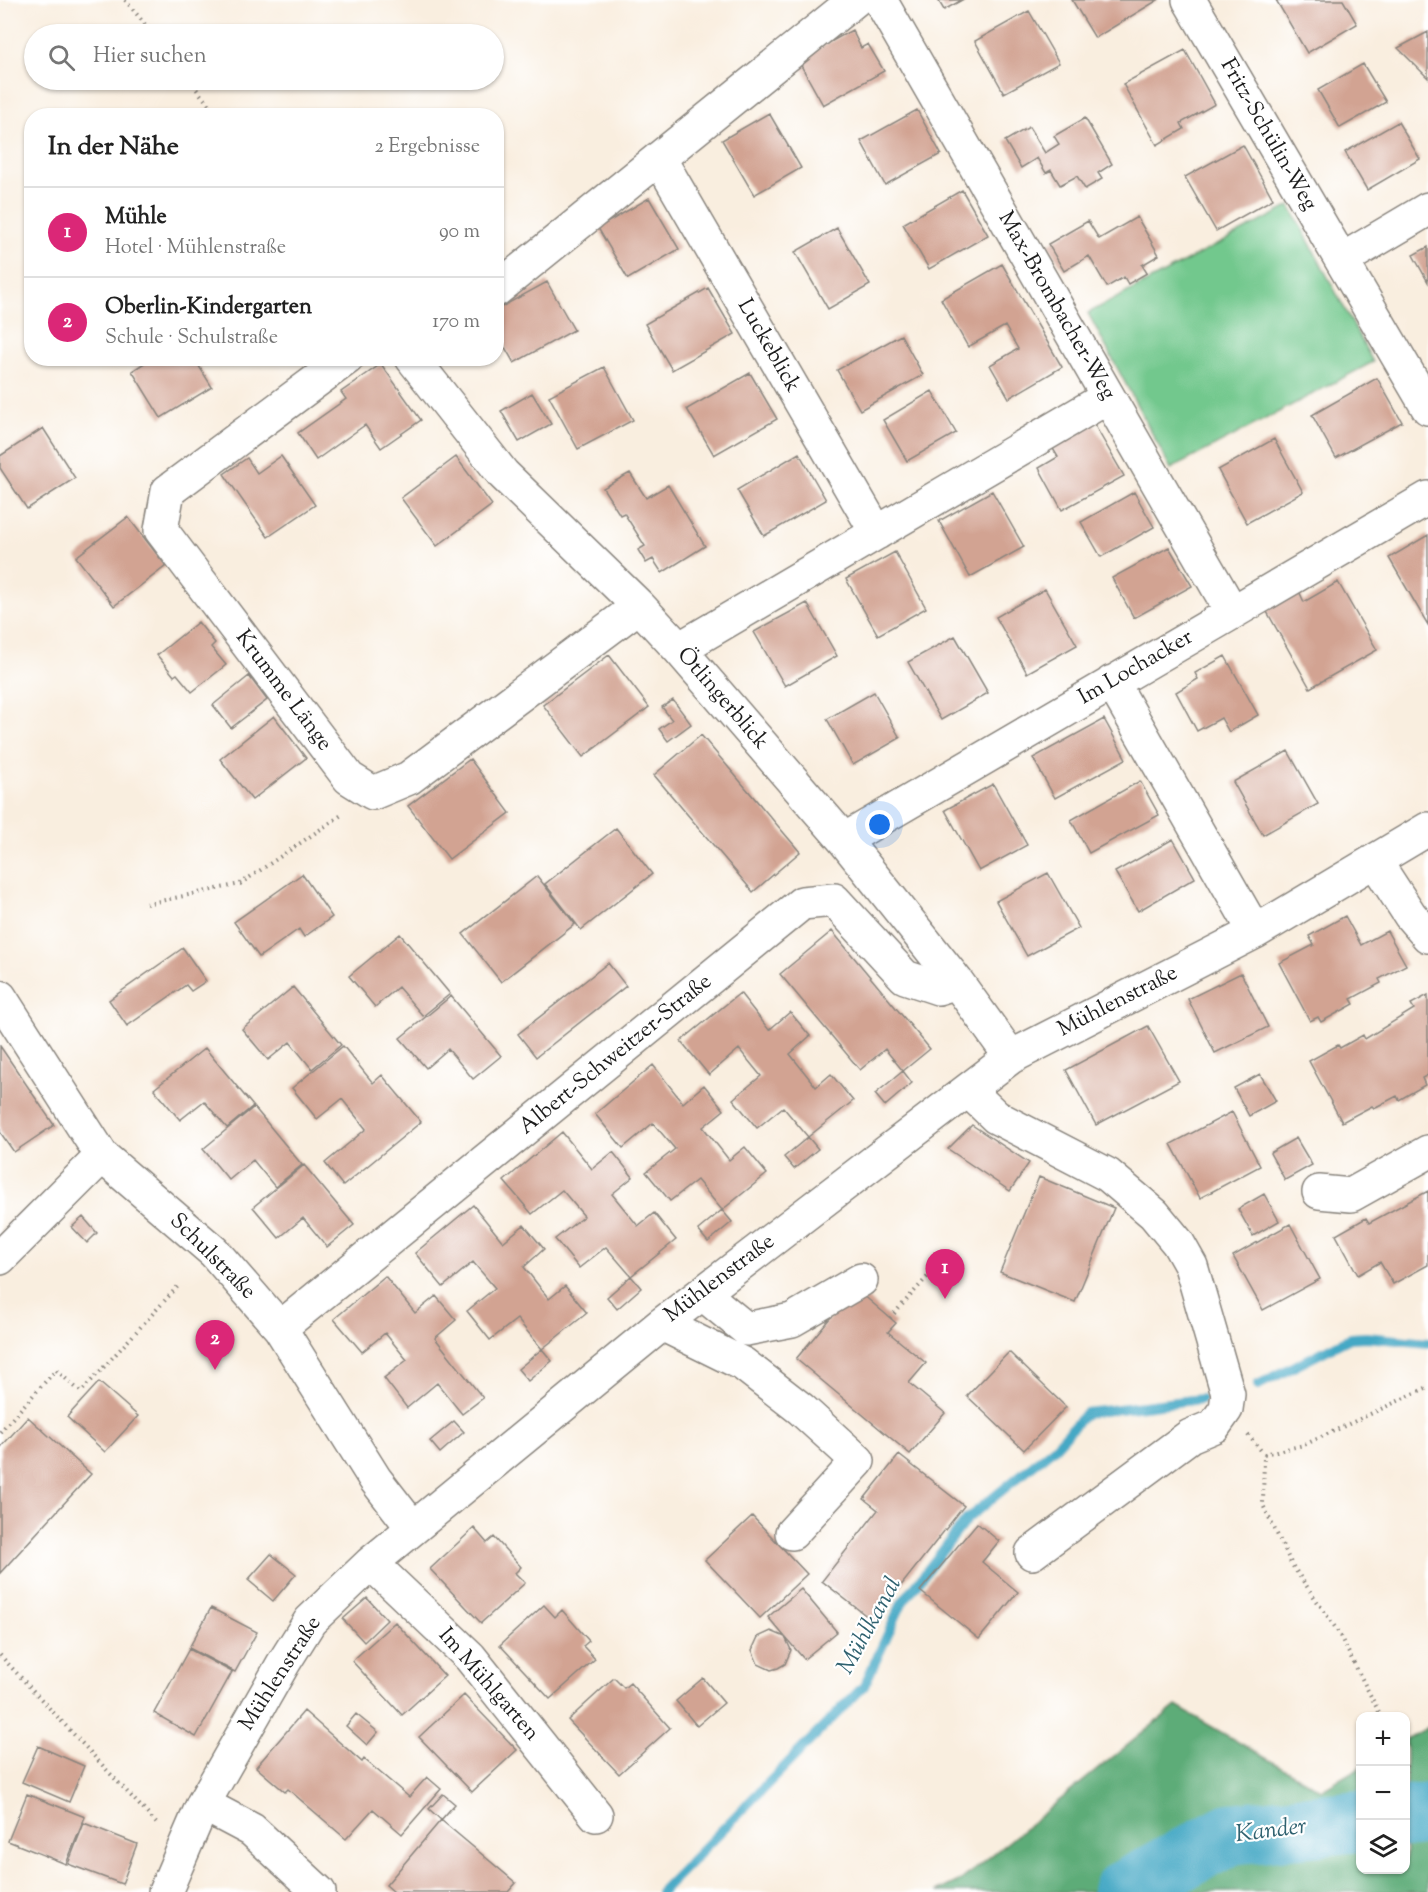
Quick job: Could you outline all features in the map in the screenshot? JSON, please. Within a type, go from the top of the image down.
[{"type":"street","points":[[504,283],[855,0]]},
{"type":"street","name":"Max-Brombacher-Weg","points":[[880,0],[1232,612]]},
{"type":"street","name":"Fritz-Schülin-Weg","points":[[1198,3],[1428,408]]},
{"type":"street","name":"Luckeblick","points":[[658,158],[877,533]]},
{"type":"street","points":[[1342,260],[1428,209]]},
{"type":"street","name":"Krumme Länge","points":[[336,366],[168,491],[161,530],[349,778],[373,793]]},
{"type":"street","name":"Ötlingerblick","points":[[419,366],[503,474],[680,649],[844,840],[957,982],[1011,1057]]},
{"type":"street","points":[[680,649],[1108,397]]},
{"type":"street","name":"Im Lochacker","points":[[844,840],[1428,498]]},
{"type":"street","points":[[373,793],[409,778],[639,606]]},
{"type":"street","points":[[1112,682],[1255,932]]},
{"type":"street","name":"Mühlenstraße","points":[[165,1892],[203,1804],[310,1621],[371,1563],[662,1324],[1011,1057],[1255,932],[1428,829]]},
{"type":"street","points":[[1376,861],[1410,915],[1428,936]]},
{"type":"street","name":"Albert-Schweitzer-Straße","points":[[280,1328],[802,903],[834,900],[905,977],[938,988],[957,982]]},
{"type":"street","name":"Schulstraße","points":[[0,997],[102,1156],[214,1252],[280,1328],[375,1479],[413,1528]]},
{"type":"street","points":[[969,1091],[996,1117],[1108,1175],[1154,1214],[1178,1243],[1191,1266],[1228,1394],[1226,1409],[1214,1426],[1190,1436],[1032,1553]]},
{"type":"street","points":[[1319,1192],[1351,1195],[1428,1152]]},
{"type":"street","points":[[0,1258],[102,1156]]},
{"type":"street","points":[[702,1293],[746,1329],[792,1320],[861,1280]]},
{"type":"street","points":[[662,1324],[743,1364],[801,1409],[858,1461],[792,1533]]},
{"type":"street","name":"Im Mühlgarten","points":[[371,1563],[470,1657],[597,1815]]},
{"type":"street","points":[[203,1804],[252,1830],[319,1892]]},
{"type":"path","points":[[125,0],[145,24]]},
{"type":"path","points":[[197,90],[212,108]]},
{"type":"path","points":[[146,904],[240,884],[373,793]]},
{"type":"path","points":[[890,1318],[941,1262]]},
{"type":"path","points":[[0,1432],[56,1370],[81,1392],[180,1284]]},
{"type":"path","points":[[1264,1454],[1304,1445],[1428,1387]]},
{"type":"path","points":[[1226,1409],[1264,1454],[1263,1504],[1292,1565],[1337,1630],[1378,1712]]},
{"type":"path","points":[[0,1655],[183,1850]]},
{"type":"green space","points":[[1290,206],[1373,362],[1171,469],[1088,313]]},
{"type":"green space","points":[[1176,1706],[1321,1790],[1356,1769],[1356,1874],[1410,1874],[1410,1738],[1428,1727],[1428,1892],[936,1892],[961,1880]]},
{"type":"building","points":[[938,0],[962,0],[944,10]]},
{"type":"building","points":[[1072,0],[1158,0],[1095,38]]},
{"type":"building","points":[[1276,0],[1343,0],[1357,24],[1307,53]]},
{"type":"building","points":[[1029,11],[1059,63],[1004,93],[975,41]]},
{"type":"building","points":[[852,30],[861,48],[868,44],[884,71],[823,105],[798,60]]},
{"type":"building","points":[[1428,32],[1428,78],[1398,48]]},
{"type":"building","points":[[1185,50],[1215,104],[1181,123],[1184,129],[1157,145],[1123,84]]},
{"type":"building","points":[[1363,64],[1386,102],[1340,128],[1318,90]]},
{"type":"building","points":[[917,110],[941,154],[885,185],[861,141]]},
{"type":"building","points":[[769,113],[801,168],[754,195],[722,140]]},
{"type":"building","points":[[1085,118],[1112,164],[1098,173],[1102,179],[1085,189],[1077,176],[1060,185],[1051,170],[1046,173],[1037,158],[1021,168],[1005,141],[1029,127],[1045,153],[1059,144],[1054,136]]},
{"type":"building","points":[[1398,122],[1420,159],[1367,190],[1345,152]]},
{"type":"building","points":[[1243,145],[1273,199],[1216,231],[1185,177]]},
{"type":"building","points":[[962,190],[988,235],[929,269],[903,224]]},
{"type":"building","points":[[649,198],[679,249],[628,279],[598,228]]},
{"type":"building","points":[[1137,217],[1159,255],[1142,265],[1147,273],[1128,284],[1124,277],[1107,287],[1089,256],[1064,271],[1048,244],[1088,221],[1099,239]]},
{"type":"building","points":[[837,228],[870,285],[828,309],[795,252]]},
{"type":"building","points":[[1428,247],[1428,282],[1413,255]]},
{"type":"building","points":[[1002,264],[1062,367],[1009,398],[990,365],[1018,349],[1005,326],[968,347],[941,299]]},
{"type":"building","points":[[547,282],[574,330],[514,363],[504,346],[504,306]]},
{"type":"building","points":[[708,288],[735,334],[672,370],[645,324]]},
{"type":"building","points":[[901,335],[923,375],[860,410],[837,370]]},
{"type":"building","points":[[140,366],[199,366],[212,387],[161,418],[132,371]]},
{"type":"building","points":[[378,366],[382,366],[421,420],[381,448],[365,425],[316,460],[298,433],[346,399],[341,392]]},
{"type":"building","points":[[604,367],[633,420],[578,449],[549,396]]},
{"type":"building","points":[[750,373],[777,419],[714,455],[687,409]]},
{"type":"building","points":[[1377,378],[1402,422],[1336,458],[1312,415]]},
{"type":"building","points":[[932,391],[956,433],[907,461],[883,420]]},
{"type":"building","points":[[532,393],[551,424],[519,442],[501,411]]},
{"type":"building","points":[[1094,424],[1124,476],[1062,510],[1039,468],[1058,457],[1052,447]]},
{"type":"building","points":[[43,428],[75,478],[27,509],[0,468],[0,456]]},
{"type":"building","points":[[1274,439],[1303,492],[1247,523],[1218,470]]},
{"type":"building","points":[[799,453],[826,500],[764,536],[737,490]]},
{"type":"building","points":[[281,456],[315,505],[268,537],[224,474],[247,458],[257,473]]},
{"type":"building","points":[[456,457],[492,505],[437,546],[401,498]]},
{"type":"building","points":[[630,473],[646,498],[668,485],[705,546],[662,573],[653,559],[646,563],[638,550],[645,546],[624,513],[620,515],[603,488]]},
{"type":"building","points":[[992,491],[1024,547],[970,577],[939,521]]},
{"type":"building","points":[[1134,492],[1154,527],[1101,557],[1081,522]]},
{"type":"building","points":[[128,517],[166,566],[114,606],[76,557]]},
{"type":"building","points":[[1428,535],[1428,625],[1389,558]]},
{"type":"building","points":[[1169,547],[1192,586],[1134,618],[1112,578]]},
{"type":"building","points":[[895,552],[926,608],[878,635],[846,579]]},
{"type":"building","points":[[1338,582],[1377,650],[1310,688],[1266,610],[1299,591],[1304,602]]},
{"type":"building","points":[[1045,589],[1077,645],[1027,673],[996,617]]},
{"type":"building","points":[[807,603],[837,656],[785,686],[754,632]]},
{"type":"building","points":[[198,622],[215,643],[211,647],[226,665],[192,692],[177,674],[174,676],[157,655]]},
{"type":"building","points":[[955,636],[988,693],[941,720],[908,662]]},
{"type":"building","points":[[609,655],[649,707],[583,757],[543,705]]},
{"type":"building","points":[[1225,656],[1258,715],[1229,732],[1221,718],[1197,731],[1176,692],[1198,679],[1195,673]]},
{"type":"building","points":[[249,676],[267,700],[231,728],[213,705]]},
{"type":"building","points":[[874,692],[900,738],[853,765],[827,719]]},
{"type":"building","points":[[673,700],[691,724],[668,741],[659,729],[672,720],[662,707]]},
{"type":"building","points":[[274,716],[306,758],[252,800],[220,759]]},
{"type":"building","points":[[1104,719],[1126,759],[1055,798],[1033,758]]},
{"type":"building","points":[[701,735],[800,852],[753,892],[654,775]]},
{"type":"building","points":[[1288,751],[1318,804],[1263,835],[1233,782]]},
{"type":"building","points":[[470,759],[510,813],[449,859],[408,806]]},
{"type":"building","points":[[1140,781],[1159,815],[1089,853],[1071,820]]},
{"type":"building","points":[[993,784],[1027,845],[979,871],[945,810]]},
{"type":"building","points":[[616,828],[652,874],[581,930],[545,884]]},
{"type":"building","points":[[1173,839],[1195,878],[1138,911],[1115,872]]},
{"type":"building","points":[[1048,873],[1079,928],[1027,956],[996,901]]},
{"type":"building","points":[[302,874],[332,917],[304,937],[299,929],[259,957],[234,922]]},
{"type":"building","points":[[537,876],[575,924],[501,982],[463,934]]},
{"type":"building","points":[[1345,916],[1361,945],[1387,931],[1406,965],[1379,979],[1381,983],[1351,999],[1354,1004],[1321,1022],[1318,1017],[1310,1021],[1279,963],[1314,945],[1309,936]]},
{"type":"building","points":[[832,931],[930,1049],[903,1071],[885,1049],[860,1070],[780,974]]},
{"type":"building","points":[[400,934],[450,994],[423,1016],[398,987],[375,1007],[349,976]]},
{"type":"building","points":[[183,948],[206,981],[191,991],[186,985],[127,1026],[109,1000]]},
{"type":"building","points":[[608,963],[626,986],[536,1057],[518,1034]]},
{"type":"building","points":[[1241,973],[1268,1027],[1215,1053],[1188,999]]},
{"type":"building","points":[[293,987],[341,1045],[312,1069],[290,1042],[268,1060],[242,1029]]},
{"type":"building","points":[[740,993],[769,1030],[790,1012],[810,1036],[790,1054],[816,1087],[831,1074],[853,1101],[808,1137],[783,1107],[757,1128],[733,1099],[761,1076],[739,1049],[709,1075],[681,1041]]},
{"type":"building","points":[[1428,995],[1428,1075],[1422,1078],[1425,1085],[1399,1100],[1397,1096],[1342,1122],[1309,1061],[1338,1045],[1340,1048],[1363,1035],[1365,1039],[1414,1009],[1411,1004]]},
{"type":"building","points":[[451,996],[501,1056],[473,1079],[448,1049],[426,1068],[400,1038]]},
{"type":"building","points":[[1148,1026],[1179,1081],[1096,1125],[1066,1070]]},
{"type":"building","points":[[0,1046],[54,1125],[14,1152],[0,1132]]},
{"type":"building","points":[[343,1046],[373,1083],[382,1075],[421,1122],[343,1186],[325,1163],[366,1129],[342,1099],[317,1119],[292,1088]]},
{"type":"building","points":[[205,1048],[253,1106],[227,1128],[204,1101],[180,1120],[154,1089]]},
{"type":"building","points":[[653,1065],[683,1103],[704,1085],[724,1110],[703,1127],[729,1160],[745,1147],[767,1174],[722,1210],[697,1180],[670,1201],[646,1172],[675,1149],[653,1123],[623,1148],[595,1114]]},
{"type":"building","points":[[903,1071],[912,1083],[885,1106],[875,1094]]},
{"type":"building","points":[[1260,1074],[1276,1101],[1249,1116],[1234,1088]]},
{"type":"building","points":[[254,1107],[302,1165],[275,1187],[253,1160],[229,1180],[203,1149]]},
{"type":"building","points":[[1232,1112],[1260,1166],[1200,1198],[1171,1144]]},
{"type":"building","points":[[972,1125],[1029,1163],[1010,1191],[948,1149]]},
{"type":"building","points":[[562,1132],[592,1169],[613,1152],[633,1177],[612,1194],[638,1226],[654,1213],[676,1240],[631,1276],[606,1247],[579,1268],[555,1239],[584,1216],[562,1190],[532,1214],[504,1181]]},
{"type":"building","points":[[808,1137],[818,1149],[794,1169],[784,1157]]},
{"type":"building","points":[[1296,1138],[1312,1165],[1285,1180],[1270,1153]]},
{"type":"building","points":[[304,1165],[354,1225],[327,1247],[303,1218],[279,1238],[253,1207]]},
{"type":"building","points":[[1039,1177],[1114,1208],[1075,1302],[1000,1272]]},
{"type":"building","points":[[1428,1191],[1428,1265],[1393,1284],[1380,1262],[1358,1275],[1336,1235],[1366,1218],[1369,1223]]},
{"type":"building","points":[[1264,1194],[1279,1221],[1253,1236],[1238,1209]]},
{"type":"building","points":[[473,1205],[503,1242],[524,1225],[544,1249],[524,1267],[549,1299],[565,1286],[587,1313],[542,1349],[517,1319],[490,1340],[467,1311],[495,1288],[473,1262],[443,1287],[415,1253]]},
{"type":"building","points":[[722,1210],[732,1222],[708,1242],[698,1230]]},
{"type":"building","points":[[83,1217],[97,1233],[87,1243],[72,1227]]},
{"type":"building","points":[[1290,1224],[1320,1279],[1263,1310],[1233,1256]]},
{"type":"building","points":[[385,1276],[415,1313],[436,1296],[456,1320],[435,1338],[483,1398],[462,1414],[437,1383],[407,1408],[384,1378],[407,1360],[385,1333],[362,1352],[334,1319]]},
{"type":"building","points":[[631,1276],[641,1288],[617,1309],[607,1297]]},
{"type":"building","points":[[855,1288],[896,1323],[888,1332],[926,1363],[909,1383],[945,1413],[910,1454],[796,1359]]},
{"type":"building","points":[[542,1349],[552,1361],[528,1381],[518,1369]]},
{"type":"building","points":[[1009,1352],[1066,1407],[1024,1450],[967,1396]]},
{"type":"building","points":[[99,1382],[138,1416],[105,1452],[67,1417]]},
{"type":"building","points":[[28,1417],[91,1474],[0,1573],[0,1448]]},
{"type":"building","points":[[454,1421],[464,1432],[440,1453],[430,1441]]},
{"type":"building","points":[[899,1455],[964,1506],[873,1621],[822,1581],[878,1510],[864,1499]]},
{"type":"building","points":[[752,1516],[807,1574],[760,1618],[705,1560]]},
{"type":"building","points":[[977,1523],[999,1541],[982,1562],[1018,1592],[979,1639],[920,1591]]},
{"type":"building","points":[[474,1528],[487,1543],[494,1537],[521,1567],[515,1573],[525,1583],[481,1623],[430,1569]]},
{"type":"building","points":[[271,1554],[296,1574],[273,1601],[248,1580]]},
{"type":"building","points":[[801,1589],[837,1632],[804,1659],[768,1617]]},
{"type":"building","points":[[367,1598],[387,1620],[364,1642],[343,1619]]},
{"type":"building","points":[[544,1605],[555,1617],[562,1610],[589,1641],[583,1646],[595,1659],[550,1699],[500,1645]]},
{"type":"building","points":[[211,1608],[257,1632],[235,1672],[189,1648]]},
{"type":"building","points":[[395,1622],[445,1676],[402,1715],[352,1661]]},
{"type":"building","points":[[771,1631],[785,1637],[791,1650],[785,1664],[771,1670],[758,1664],[752,1650],[758,1637]]},
{"type":"building","points":[[189,1649],[232,1672],[196,1737],[154,1713]]},
{"type":"building","points":[[614,1678],[624,1688],[630,1683],[670,1728],[619,1774],[568,1720]]},
{"type":"building","points":[[703,1678],[724,1703],[697,1726],[676,1701]]},
{"type":"building","points":[[464,1695],[517,1750],[472,1792],[419,1737]]},
{"type":"building","points":[[304,1711],[362,1762],[364,1759],[409,1797],[427,1777],[441,1789],[402,1834],[373,1809],[346,1839],[288,1789],[285,1792],[256,1767]]},
{"type":"building","points":[[356,1714],[378,1732],[367,1745],[346,1726]]},
{"type":"building","points":[[38,1746],[84,1766],[69,1802],[22,1782]]},
{"type":"building","points":[[27,1794],[85,1817],[66,1864],[8,1841]]},
{"type":"building","points":[[443,1794],[455,1804],[441,1820],[429,1809]]},
{"type":"building","points":[[441,1820],[516,1883],[508,1892],[394,1892],[386,1885]]},
{"type":"building","points":[[84,1823],[137,1844],[122,1884],[68,1864]]},
{"type":"waterway","name":"Mühlkanal","points":[[1258,1385],[1350,1338],[1366,1337],[1428,1343]]},
{"type":"waterway","name":"Mühlkanal","points":[[661,1892],[864,1686],[902,1603],[967,1519],[1055,1447],[1086,1413],[1201,1399]]},
{"type":"waterway","name":"Kander","points":[[1410,1816],[1428,1814]]},
{"type":"waterway","name":"Kander","points":[[1123,1892],[1230,1834],[1356,1821]]},
{"type":"place","name":"Mühle","points":[[945,1299]]},
{"type":"place","name":"Oberlin-Kindergarten","points":[[215,1370]]}]
